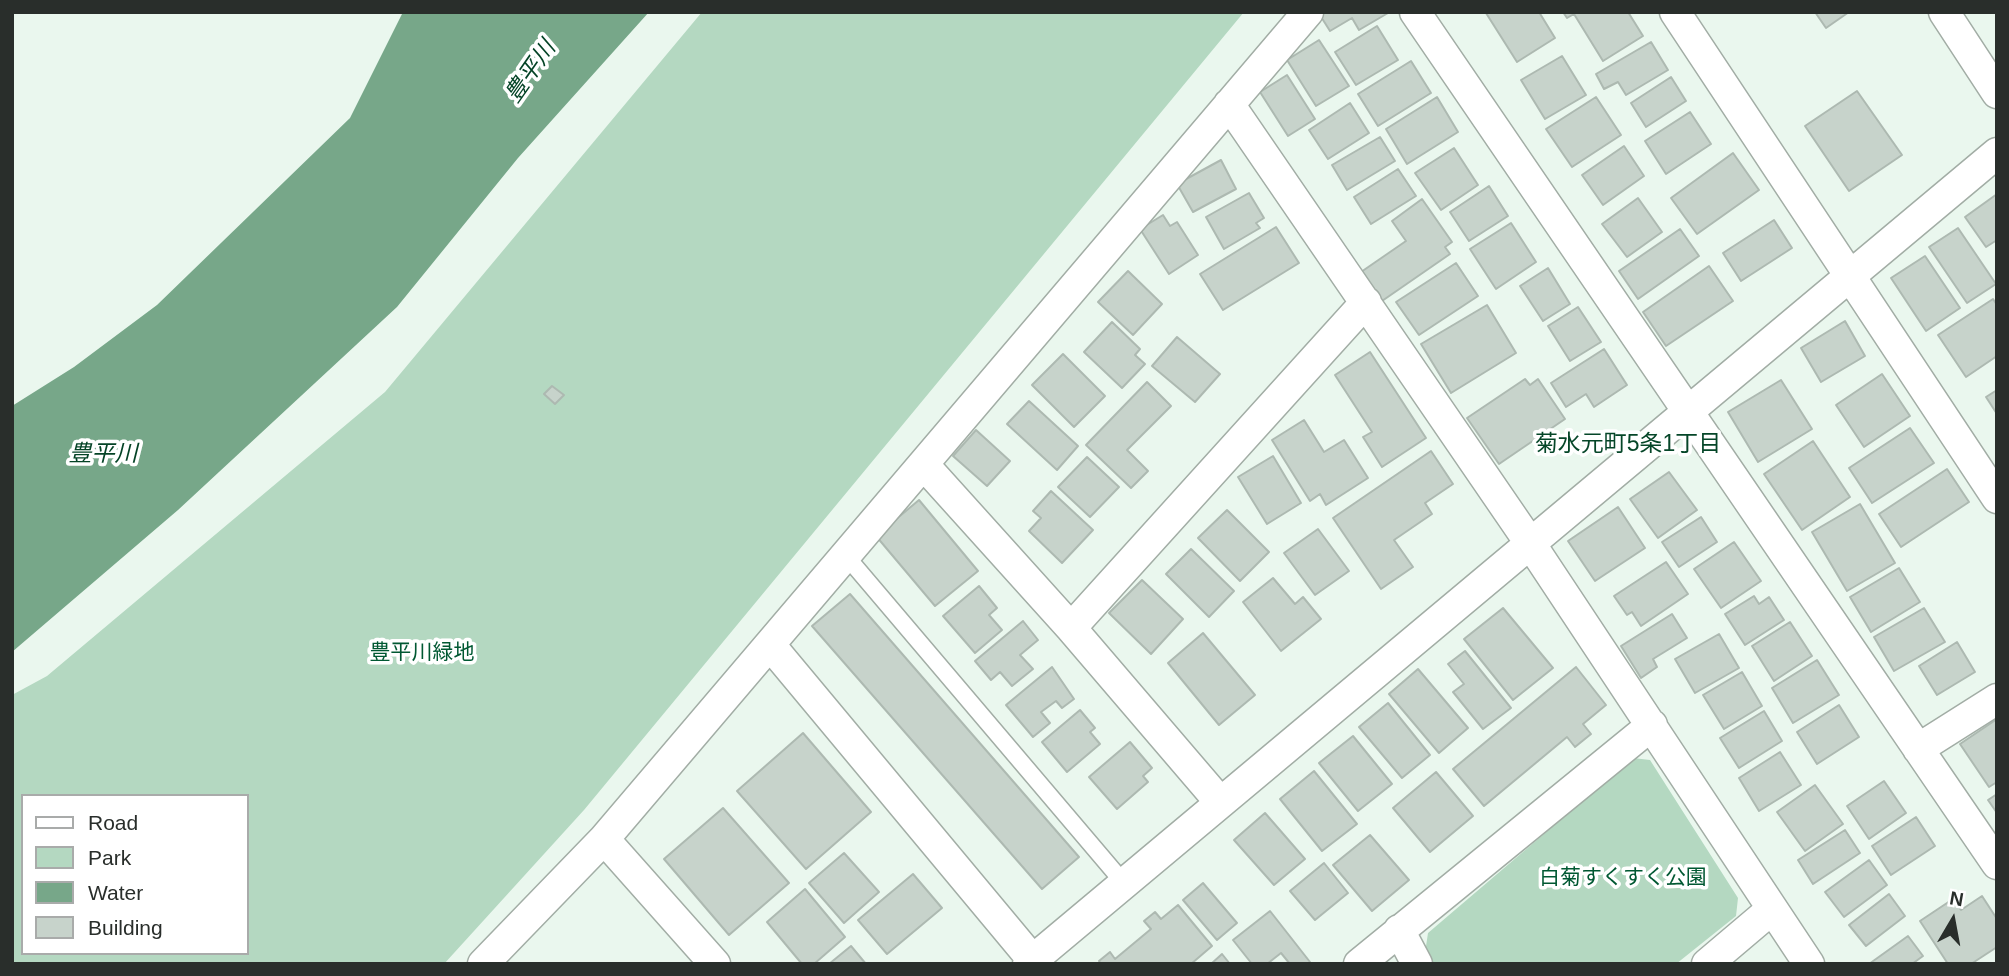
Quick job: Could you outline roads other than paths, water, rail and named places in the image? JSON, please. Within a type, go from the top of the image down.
[{"type":"street","points":[[483,964],[604,839],[847,557],[1308,12]]},
{"type":"street","points":[[1415,12],[1997,864]]},
{"type":"street","points":[[1675,12],[1997,498]]},
{"type":"street","points":[[1944,12],[1997,93]]},
{"type":"street","points":[[1229,104],[1530,543],[1809,964]]},
{"type":"street","points":[[771,646],[1032,963],[1123,882],[1997,153]]},
{"type":"street","points":[[1070,628],[1366,302]]},
{"type":"street","points":[[924,465],[1070,628],[1220,802]]},
{"type":"street","points":[[1918,749],[1997,698]]},
{"type":"street","points":[[1359,964],[1652,725]]},
{"type":"street","points":[[604,839],[715,964]]},
{"type":"street","points":[[1707,964],[1772,909]]},
{"type":"street","points":[[1399,930],[1417,964]]},
{"type":"lane","points":[[847,557],[1123,882]]},
{"type":"water","name":"豊平川","points":[[403,12],[649,12],[518,158],[397,307],[178,510],[12,652],[12,406],[74,367],[157,305],[350,118]]},
{"type":"district","name":"菊水元町5条1丁目","points":[[1628,445]]},
{"type":"park label","name":"豊平川緑地","points":[[422,653]]},
{"type":"park label","name":"白菊すくすく公園","points":[[1623,878]]}]
